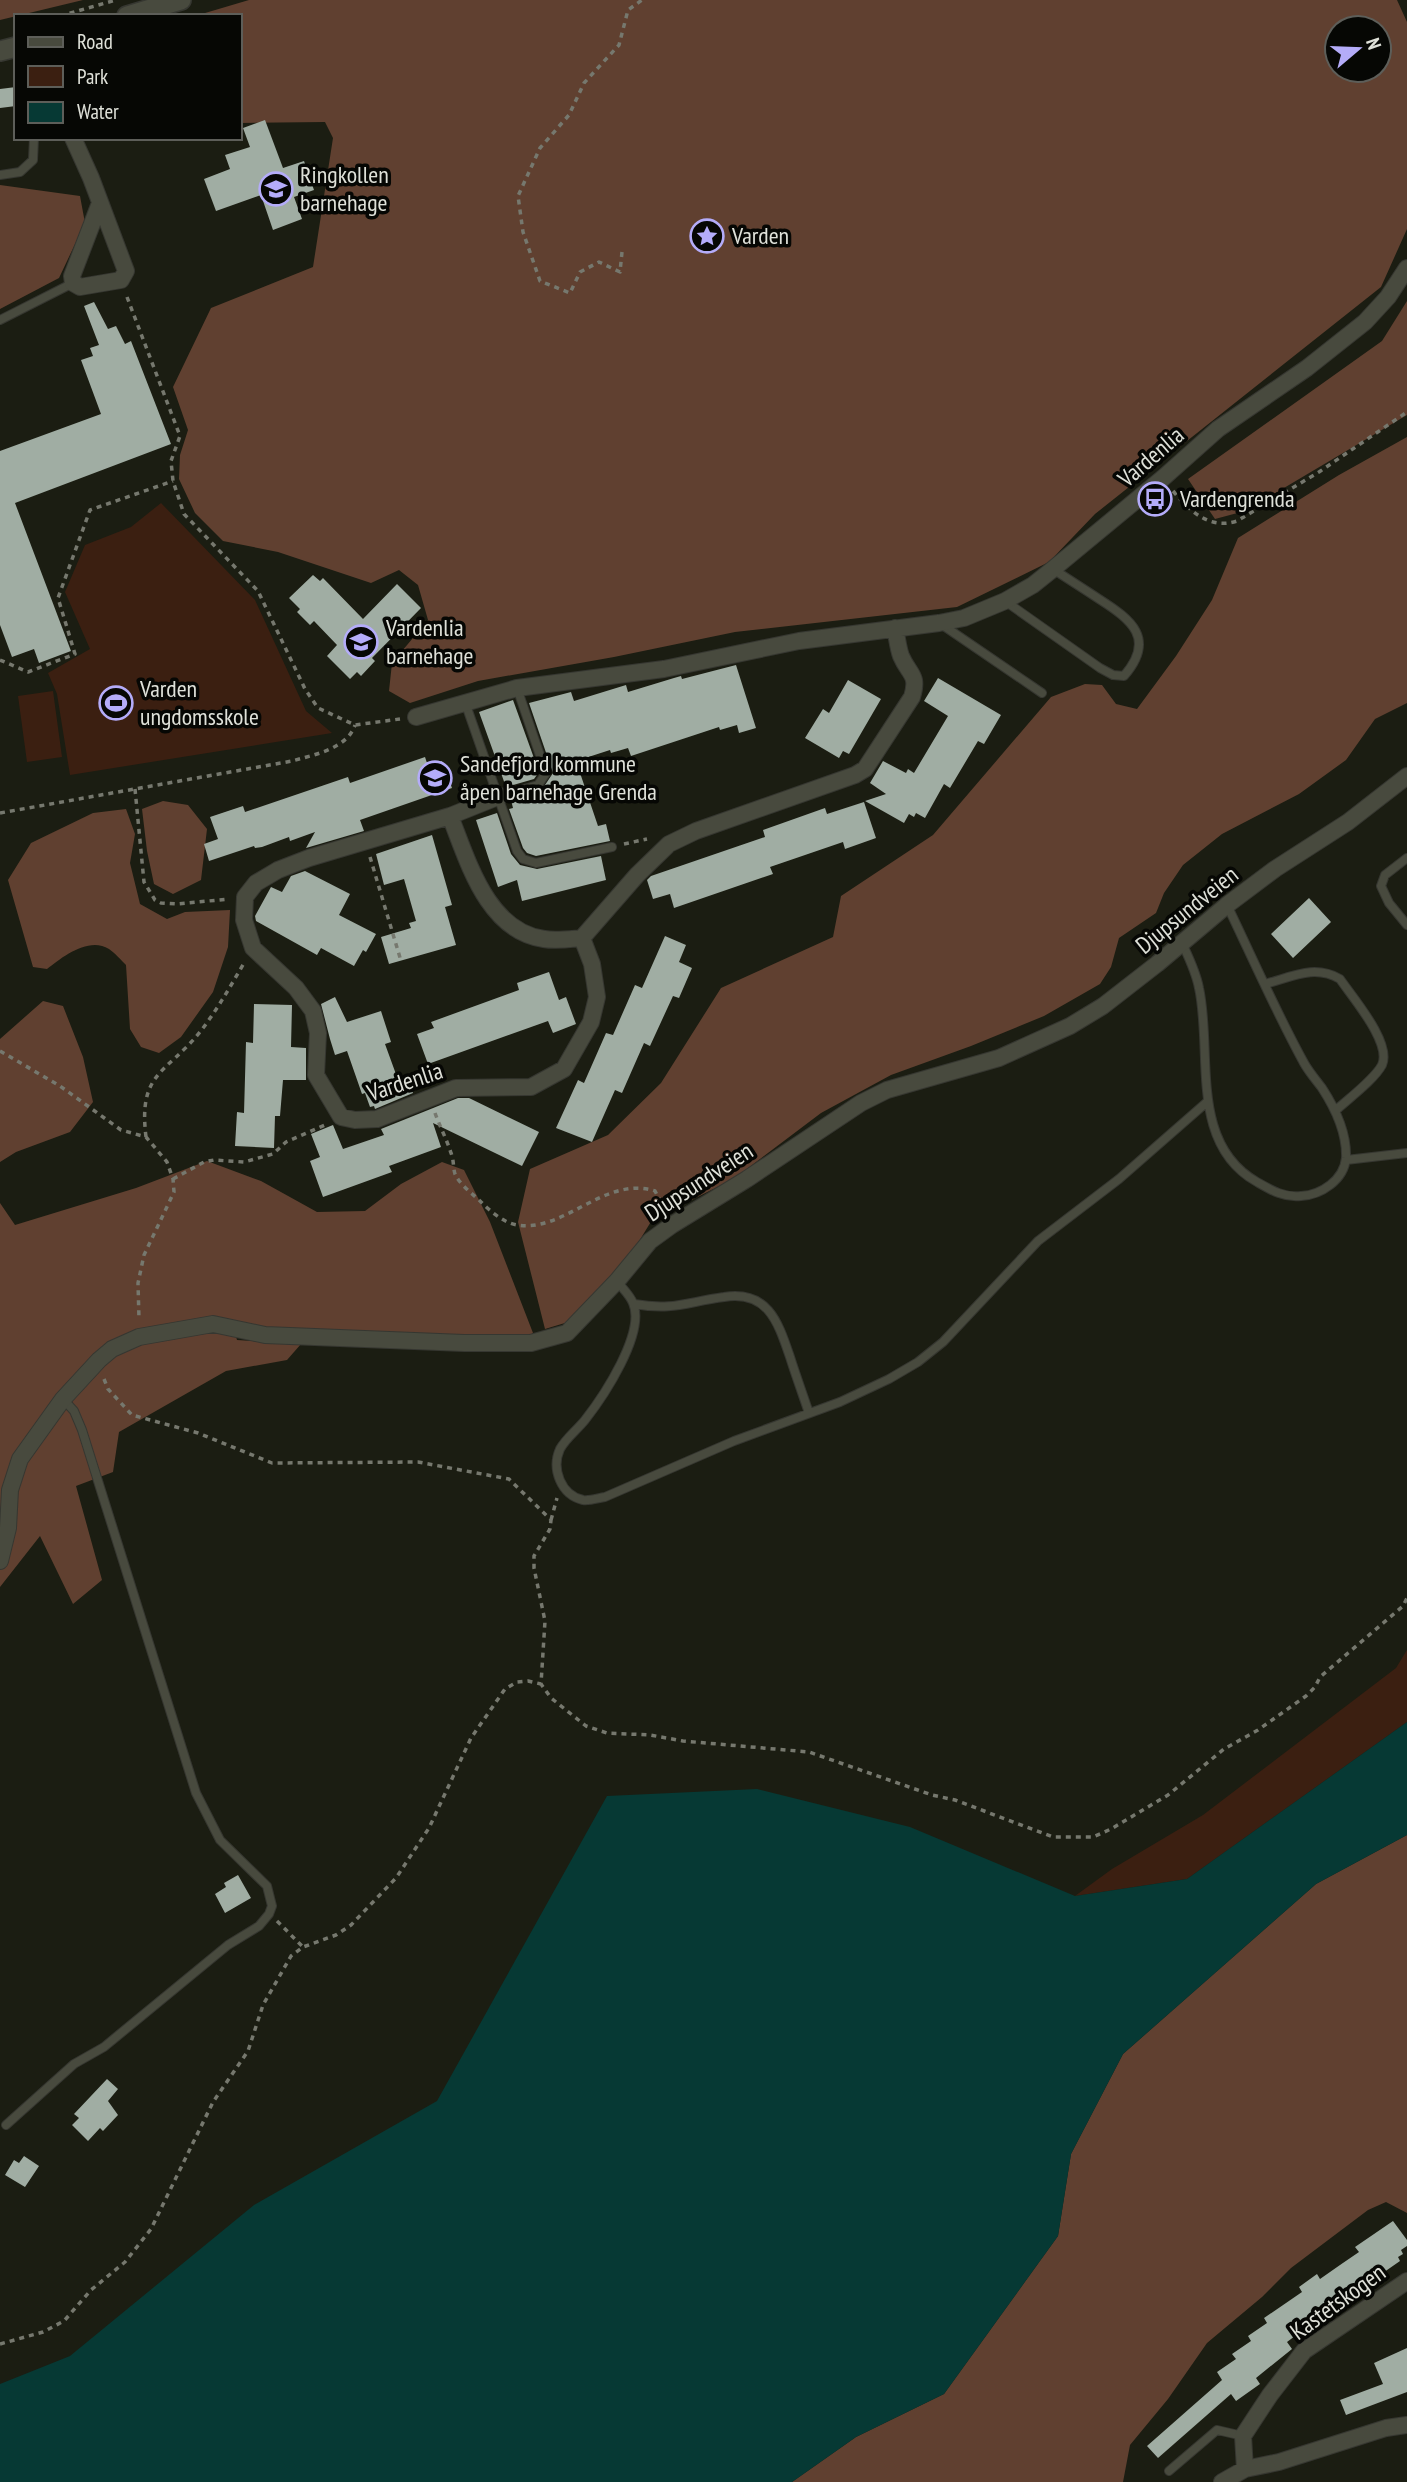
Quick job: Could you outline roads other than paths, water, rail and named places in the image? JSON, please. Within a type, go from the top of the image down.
[{"type":"street","points":[[134,14],[181,0]]},
{"type":"street","points":[[74,140],[100,203],[126,271],[121,280],[80,287],[73,283],[72,276],[100,203]]},
{"type":"street","name":"Vardenlia","points":[[416,718],[517,688],[664,669],[774,645],[939,623],[964,618],[1005,601],[1033,585],[1053,569],[1218,429],[1307,368],[1365,322],[1388,297],[1407,268]]},
{"type":"street","points":[[500,796],[450,816],[476,880],[503,919],[519,930],[543,939],[582,938],[637,875],[669,844],[696,831],[855,775],[865,769],[912,697],[916,684],[912,672],[901,657],[895,628]]},
{"type":"street","name":"Djupsundveien","points":[[0,1561],[8,1528],[10,1490],[20,1459],[63,1399],[112,1349],[139,1337],[213,1324],[265,1335],[464,1343],[531,1343],[567,1332],[617,1281],[650,1241],[672,1225],[747,1179],[838,1117],[887,1090],[999,1058],[1070,1026],[1103,1006],[1227,905],[1275,869],[1348,822],[1407,776]]},
{"type":"street","name":"Vardenlia","points":[[450,816],[309,858],[278,870],[256,883],[245,897],[244,920],[253,948],[296,988],[313,1011],[318,1033],[316,1075],[341,1117],[355,1120],[377,1119],[456,1088],[531,1087],[564,1069],[591,1022],[597,996],[592,964],[582,938]]},
{"type":"street","name":"Kastetskogen","points":[[1243,2436],[1304,2351],[1407,2281]]},
{"type":"street","points":[[1222,2482],[1245,2469],[1279,2462],[1385,2428],[1407,2425]]},
{"type":"street","points":[[1243,2436],[1245,2469]]},
{"type":"lane","points":[[0,175],[20,172],[33,160],[34,140]]},
{"type":"lane","points":[[0,320],[73,283]]},
{"type":"lane","points":[[1005,601],[1100,668],[1113,675],[1124,676],[1138,657],[1139,642],[1135,628],[1125,616],[1053,569]]},
{"type":"lane","points":[[939,623],[1042,693]]},
{"type":"lane","points":[[500,796],[538,785],[546,773],[517,688]]},
{"type":"lane","points":[[466,705],[517,851],[523,859],[536,863],[612,847]]},
{"type":"lane","points":[[1407,858],[1385,875],[1381,886],[1389,903],[1407,925]]},
{"type":"lane","points":[[1182,943],[1195,970],[1204,1017],[1207,1102],[1214,1132],[1229,1157],[1250,1178],[1277,1194],[1299,1197],[1316,1194],[1338,1177],[1346,1160],[1343,1135],[1335,1111],[1305,1065],[1227,905]]},
{"type":"lane","points":[[1265,984],[1312,971],[1331,974],[1340,979],[1380,1038],[1384,1050],[1383,1062],[1377,1072],[1335,1111]]},
{"type":"lane","points":[[617,1281],[634,1304],[635,1315],[630,1342],[607,1390],[562,1445],[557,1457],[561,1484],[570,1495],[586,1500],[605,1497],[734,1441],[889,1380],[918,1362],[943,1342],[1038,1241],[1119,1179],[1207,1102]]},
{"type":"lane","points":[[1346,1160],[1407,1153]]},
{"type":"lane","points":[[634,1304],[658,1308],[677,1307],[725,1296],[742,1296],[756,1300],[767,1307],[780,1327],[809,1413]]},
{"type":"lane","points":[[6,2125],[74,2064],[104,2048],[228,1945],[259,1926],[270,1914],[272,1906],[267,1886],[220,1840],[196,1793],[79,1420],[63,1399]]},
{"type":"lane","points":[[1169,2471],[1217,2430],[1243,2436]]},
{"type":"water","points":[[1407,1722],[1407,1835],[1316,1884],[1123,2054],[1071,2154],[1058,2236],[944,2394],[856,2437],[792,2482],[0,2482],[0,2384],[70,2356],[254,2205],[437,2101],[607,1796],[757,1789],[910,1827],[1075,1896],[1187,1879]]},
{"type":"place","name":"Ringkollen barnehage","points":[[276,189]]},
{"type":"place","name":"Varden","points":[[707,236]]},
{"type":"place","name":"Vardengrenda","points":[[1155,499]]},
{"type":"place","name":"Vardenlia barnehage","points":[[361,642]]},
{"type":"place","name":"Varden ungdomsskole","points":[[116,703]]},
{"type":"place","name":"Sandefjord kommune åpen barnehage Grenda","points":[[435,778]]}]
